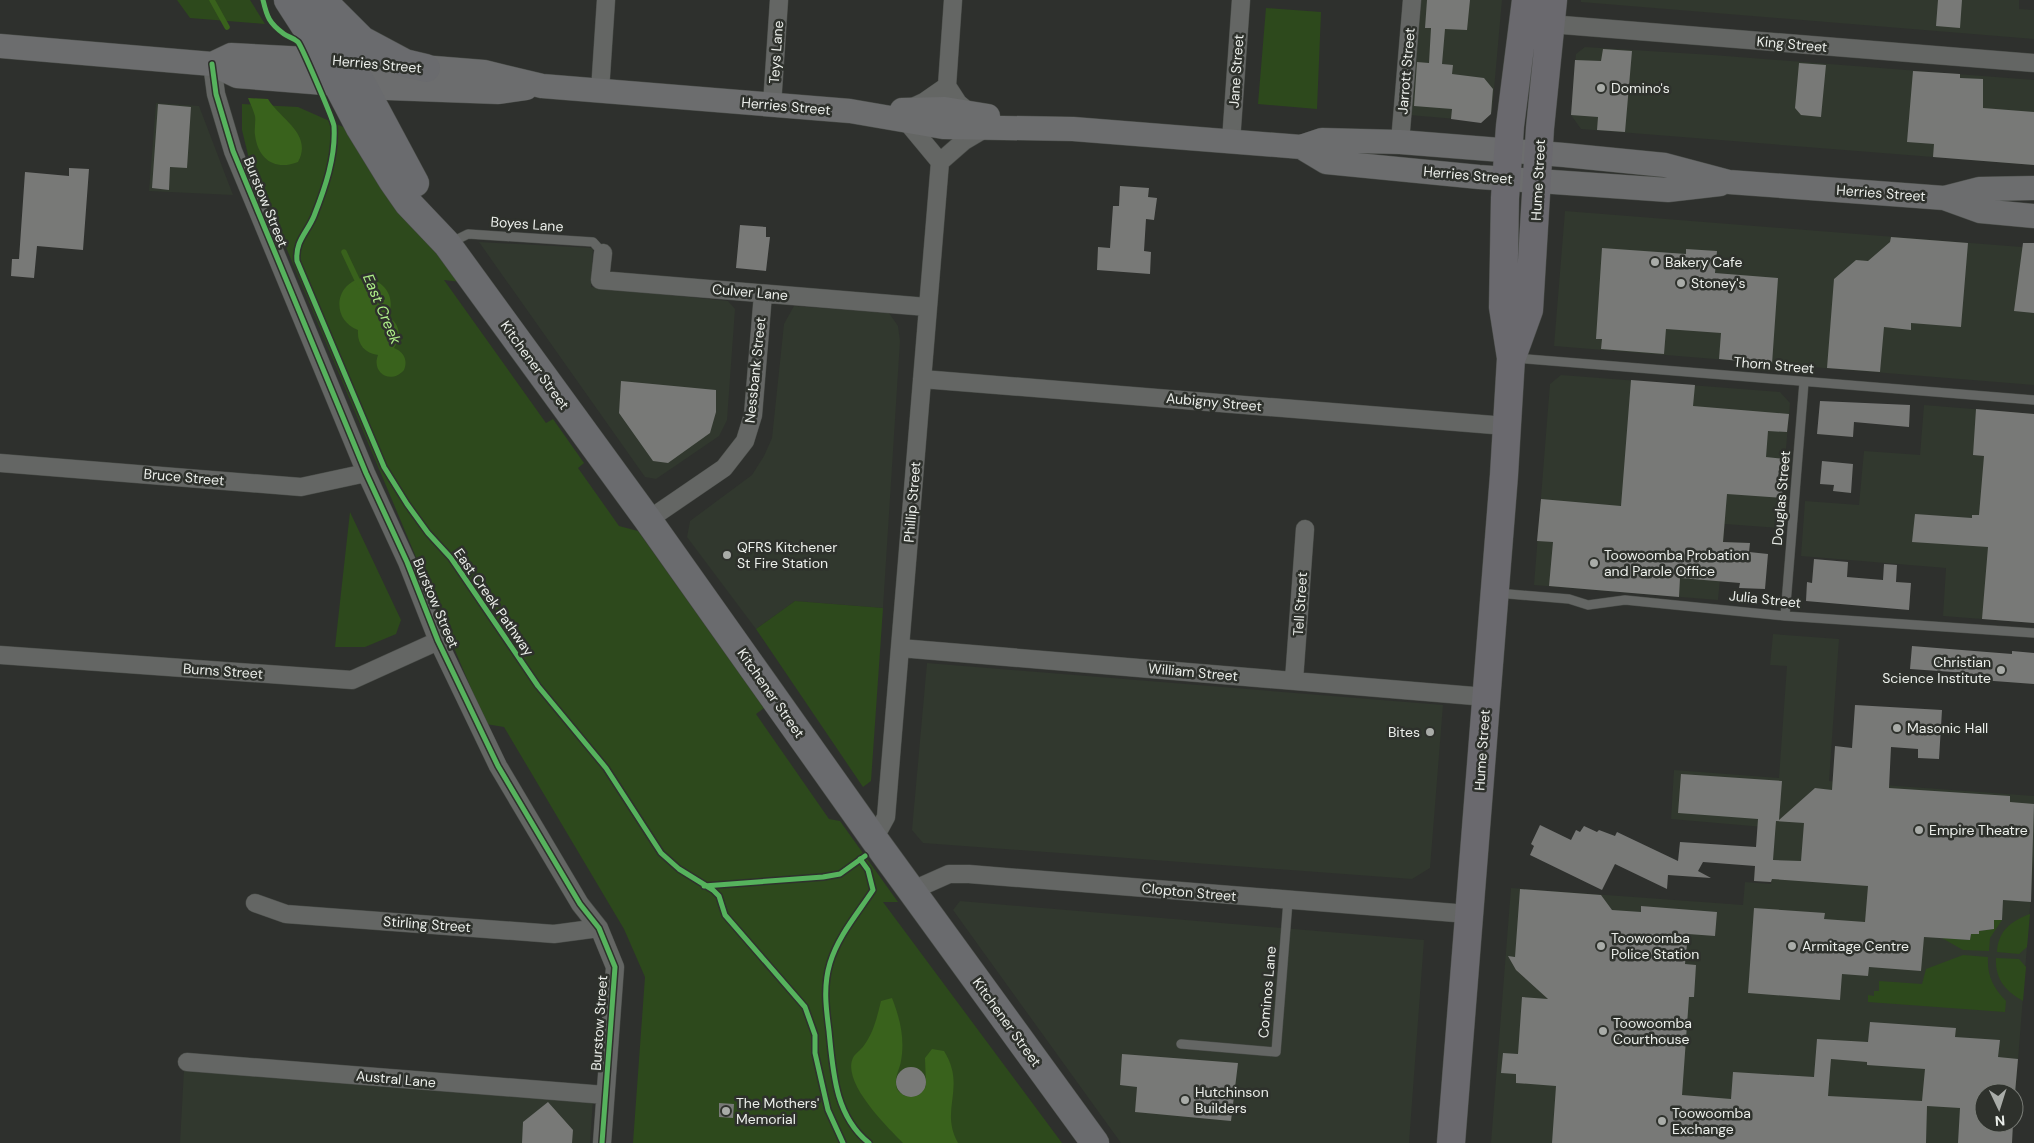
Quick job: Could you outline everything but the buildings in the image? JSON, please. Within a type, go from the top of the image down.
[{"type":"highway","name":"Hume Street","points":[[1451,1143],[1504,474],[1511,358],[1502,307],[1506,179],[1521,29],[1526,0]]},
{"type":"highway","name":"Hume Street","points":[[1511,358],[1529,310],[1539,153],[1552,12]]},
{"type":"main road","name":"Kitchener Street","points":[[288,0],[343,73]]},
{"type":"main road","name":"Kitchener Street","points":[[311,0],[343,73],[360,128],[392,180],[408,203],[447,244],[648,520],[874,839],[913,890],[1095,1143]]},
{"type":"main road","points":[[323,0],[362,40],[405,63],[426,68]]},
{"type":"main road","name":"Herries Street","points":[[0,46],[212,64],[231,55],[343,73],[498,92],[542,86]]},
{"type":"main road","name":"Herries Street","points":[[343,73],[426,68],[484,72],[542,86],[907,115],[945,109],[978,120],[1301,147],[1322,140],[1400,142],[1539,153],[1665,165],[1729,182],[1944,198],[1980,211],[2034,216]]},
{"type":"main road","name":"Herries Street","points":[[1301,147],[1326,162],[1506,179],[1668,190],[1710,187],[1729,182]]},
{"type":"main road","name":"Herries Street","points":[[1944,198],[1979,189],[2034,188]]},
{"type":"street","points":[[600,91],[606,0]]},
{"type":"street","name":"Teys Lane","points":[[772,105],[780,0]]},
{"type":"street","points":[[946,86],[907,115],[940,162],[964,141],[978,120],[958,103],[946,86],[953,0]]},
{"type":"street","name":"Jane Street","points":[[1231,141],[1242,0]]},
{"type":"street","name":"Jarrott Street","points":[[1400,142],[1412,0]]},
{"type":"street","name":"King Street","points":[[1552,12],[2034,63]]},
{"type":"street","name":"Burstow Street","points":[[212,64],[219,109],[233,151],[366,473],[407,562],[438,641],[498,766],[580,904],[599,928],[615,967],[602,1143]]},
{"type":"street","name":"Phillip Street","points":[[874,839],[886,817],[922,378],[926,307],[940,162]]},
{"type":"street","name":"Culver Lane","points":[[602,253],[600,280],[926,307]]},
{"type":"street","name":"Nessbank Street","points":[[648,520],[724,468],[745,441],[753,415],[763,294]]},
{"type":"street","name":"Aubigny Street","points":[[922,378],[1506,426]]},
{"type":"street","name":"Bruce Street","points":[[0,462],[302,487],[366,473]]},
{"type":"street","name":"Tell Street","points":[[1294,680],[1306,529]]},
{"type":"street","name":"Burns Street","points":[[0,655],[352,680],[438,641]]},
{"type":"street","name":"William Street","points":[[900,648],[1486,697]]},
{"type":"street","name":"Clopton Street","points":[[913,890],[949,874],[968,874],[1468,914]]},
{"type":"street","name":"Stirling Street","points":[[256,903],[286,914],[554,934],[599,928]]},
{"type":"street","name":"Austral Lane","points":[[187,1062],[605,1095]]},
{"type":"lane","name":"Boyes Lane","points":[[447,244],[468,234],[593,242],[602,253]]},
{"type":"lane","name":"Thorn Street","points":[[1511,358],[2034,400]]},
{"type":"lane","name":"Douglas Street","points":[[1785,616],[1804,382]]},
{"type":"lane","name":"Julia Street","points":[[1494,593],[1569,599],[1588,605],[1625,600],[1785,616],[2034,633]]},
{"type":"lane","name":"Cominos Lane","points":[[1181,1044],[1276,1052],[1288,900]]},
{"type":"shaded area","points":[[177,0],[250,0],[265,24],[190,18]]},
{"type":"shaded area","points":[[1421,0],[1502,0],[1492,112],[1480,121],[1409,115]]},
{"type":"shaded area","points":[[1581,0],[2019,0],[2019,9],[2034,10],[2034,39],[1581,2]]},
{"type":"shaded area","points":[[1266,8],[1321,12],[1317,109],[1258,104]]},
{"type":"shaded area","points":[[1585,47],[2034,80],[2034,165],[1581,129],[1571,115],[1576,54]]},
{"type":"shaded area","points":[[156,103],[199,106],[233,195],[149,191]]},
{"type":"shaded area","points":[[242,104],[298,107],[350,130],[461,282],[444,280],[546,423],[553,419],[584,463],[578,468],[619,526],[638,531],[764,708],[756,714],[829,819],[840,821],[898,902],[883,902],[1062,1143],[633,1143],[645,977],[624,929],[504,727],[486,724],[249,159],[242,130]]},
{"type":"shaded area","points":[[1565,211],[2034,248],[2034,385],[1554,346]]},
{"type":"shaded area","points":[[479,242],[593,248],[591,287],[728,301],[735,309],[727,420],[719,436],[656,479],[645,477]]},
{"type":"shaded area","points":[[794,306],[889,313],[898,326],[900,341],[883,608],[795,601],[756,629],[687,537],[690,521],[752,475],[764,456],[772,438],[784,324]]},
{"type":"shaded area","points":[[1561,375],[1780,392],[1790,403],[1779,528],[1725,524],[1718,600],[1534,585],[1550,384]]},
{"type":"shaded area","points":[[1924,405],[2034,414],[2034,623],[1943,616],[1946,568],[1801,556],[1805,501],[1859,505],[1864,451],[1920,455]]},
{"type":"shaded area","points":[[350,512],[401,620],[396,634],[365,647],[335,647]]},
{"type":"shaded area","points":[[795,601],[883,608],[871,781],[863,787],[756,629]]},
{"type":"shaded area","points":[[1773,634],[1839,639],[1829,781],[2034,796],[2034,857],[2016,1083],[1974,1083],[1974,1133],[2012,1133],[2012,1143],[1491,1143],[1511,888],[1743,905],[1745,882],[1771,884],[1775,828],[1671,819],[1674,770],[1779,778],[1787,666],[1770,665]]},
{"type":"shaded area","points":[[927,663],[1443,705],[1430,868],[1412,879],[923,843],[912,830]]},
{"type":"shaded area","points":[[960,901],[1424,940],[1409,1143],[1121,1143],[953,910]]},
{"type":"shaded area","points":[[2030,914],[2027,947],[2019,954],[1997,952],[2000,938],[2007,928],[2017,920]]},
{"type":"shaded area","points":[[1994,920],[2002,920],[1990,938],[1989,951],[1963,950],[1942,938],[1970,940],[1971,934],[1994,929]]},
{"type":"shaded area","points":[[1963,955],[1988,957],[1992,981],[2006,1001],[2005,1012],[1868,1002],[1868,995],[1874,996],[1874,991],[1879,991],[1879,981],[1922,984],[1926,969]]},
{"type":"shaded area","points":[[1996,958],[2019,959],[2026,967],[2023,1001],[2002,984],[1997,972]]},
{"type":"shaded area","points":[[184,1070],[593,1099],[590,1143],[180,1143]]},
{"type":"water","points":[[248,98],[268,99],[294,128],[299,135],[301,143],[302,152],[298,162],[282,165],[269,161],[264,157],[257,144],[255,116]]},
{"type":"water","points":[[363,278],[377,281],[382,285],[391,302],[388,316],[395,323],[399,335],[394,348],[403,354],[406,363],[404,370],[393,377],[388,377],[380,372],[377,367],[378,355],[362,347],[358,330],[349,325],[343,318],[340,310],[342,294],[346,287],[353,281]]},
{"type":"water","points":[[892,998],[902,1036],[902,1053],[896,1078],[897,1088],[905,1096],[919,1095],[926,1086],[925,1058],[932,1049],[944,1051],[953,1076],[954,1087],[951,1119],[958,1143],[903,1143],[867,1103],[853,1077],[851,1066],[854,1056],[864,1046],[871,1034],[881,1001]]},
{"type":"waterway","name":"East Creek","points":[[212,0],[227,27]]},
{"type":"waterway","name":"East Creek","points":[[344,252],[360,286]]},
{"type":"cycle path","name":"East Creek Pathway","points":[[263,0],[267,15],[272,23],[284,34],[298,42],[334,126],[329,172],[314,216],[300,242],[297,261],[384,467],[407,504],[428,533],[451,558],[538,686],[606,768],[661,853],[679,869],[713,890],[719,896],[725,915],[805,1007],[815,1035],[815,1053],[828,1110],[843,1143]]},
{"type":"cycle path","points":[[212,64],[216,94],[233,151],[366,473],[407,562],[438,641],[498,766],[580,904],[599,928],[615,967],[602,1143]]},
{"type":"cycle path","points":[[704,886],[840,874],[865,856]]},
{"type":"cycle path","points":[[860,859],[868,870],[873,890],[838,943],[826,980],[826,997],[834,1077],[842,1107],[849,1120],[869,1143]]},
{"type":"place","name":"Domino's","points":[[1601,88]]},
{"type":"place","name":"Bakery Cafe","points":[[1655,262]]},
{"type":"place","name":"Stoney's","points":[[1681,283]]},
{"type":"place","name":"QFRS Kitchener St Fire Station","points":[[727,555]]},
{"type":"place","name":"Toowoomba Probation and Parole Office","points":[[1594,563]]},
{"type":"place","name":"Christian Science Institute","points":[[2001,670]]},
{"type":"place","name":"Masonic Hall","points":[[1897,728]]},
{"type":"place","name":"Bites","points":[[1430,732]]},
{"type":"place","name":"Empire Theatre","points":[[1919,830]]},
{"type":"place","name":"Toowoomba Police Station","points":[[1601,946]]},
{"type":"place","name":"Armitage Centre","points":[[1792,946]]},
{"type":"place","name":"Toowoomba Courthouse","points":[[1603,1031]]},
{"type":"place","name":"Hutchinson Builders","points":[[1185,1100]]},
{"type":"place","name":"The Mothers' Memorial","points":[[726,1111]]},
{"type":"place","name":"Toowoomba Exchange","points":[[1662,1121]]}]
